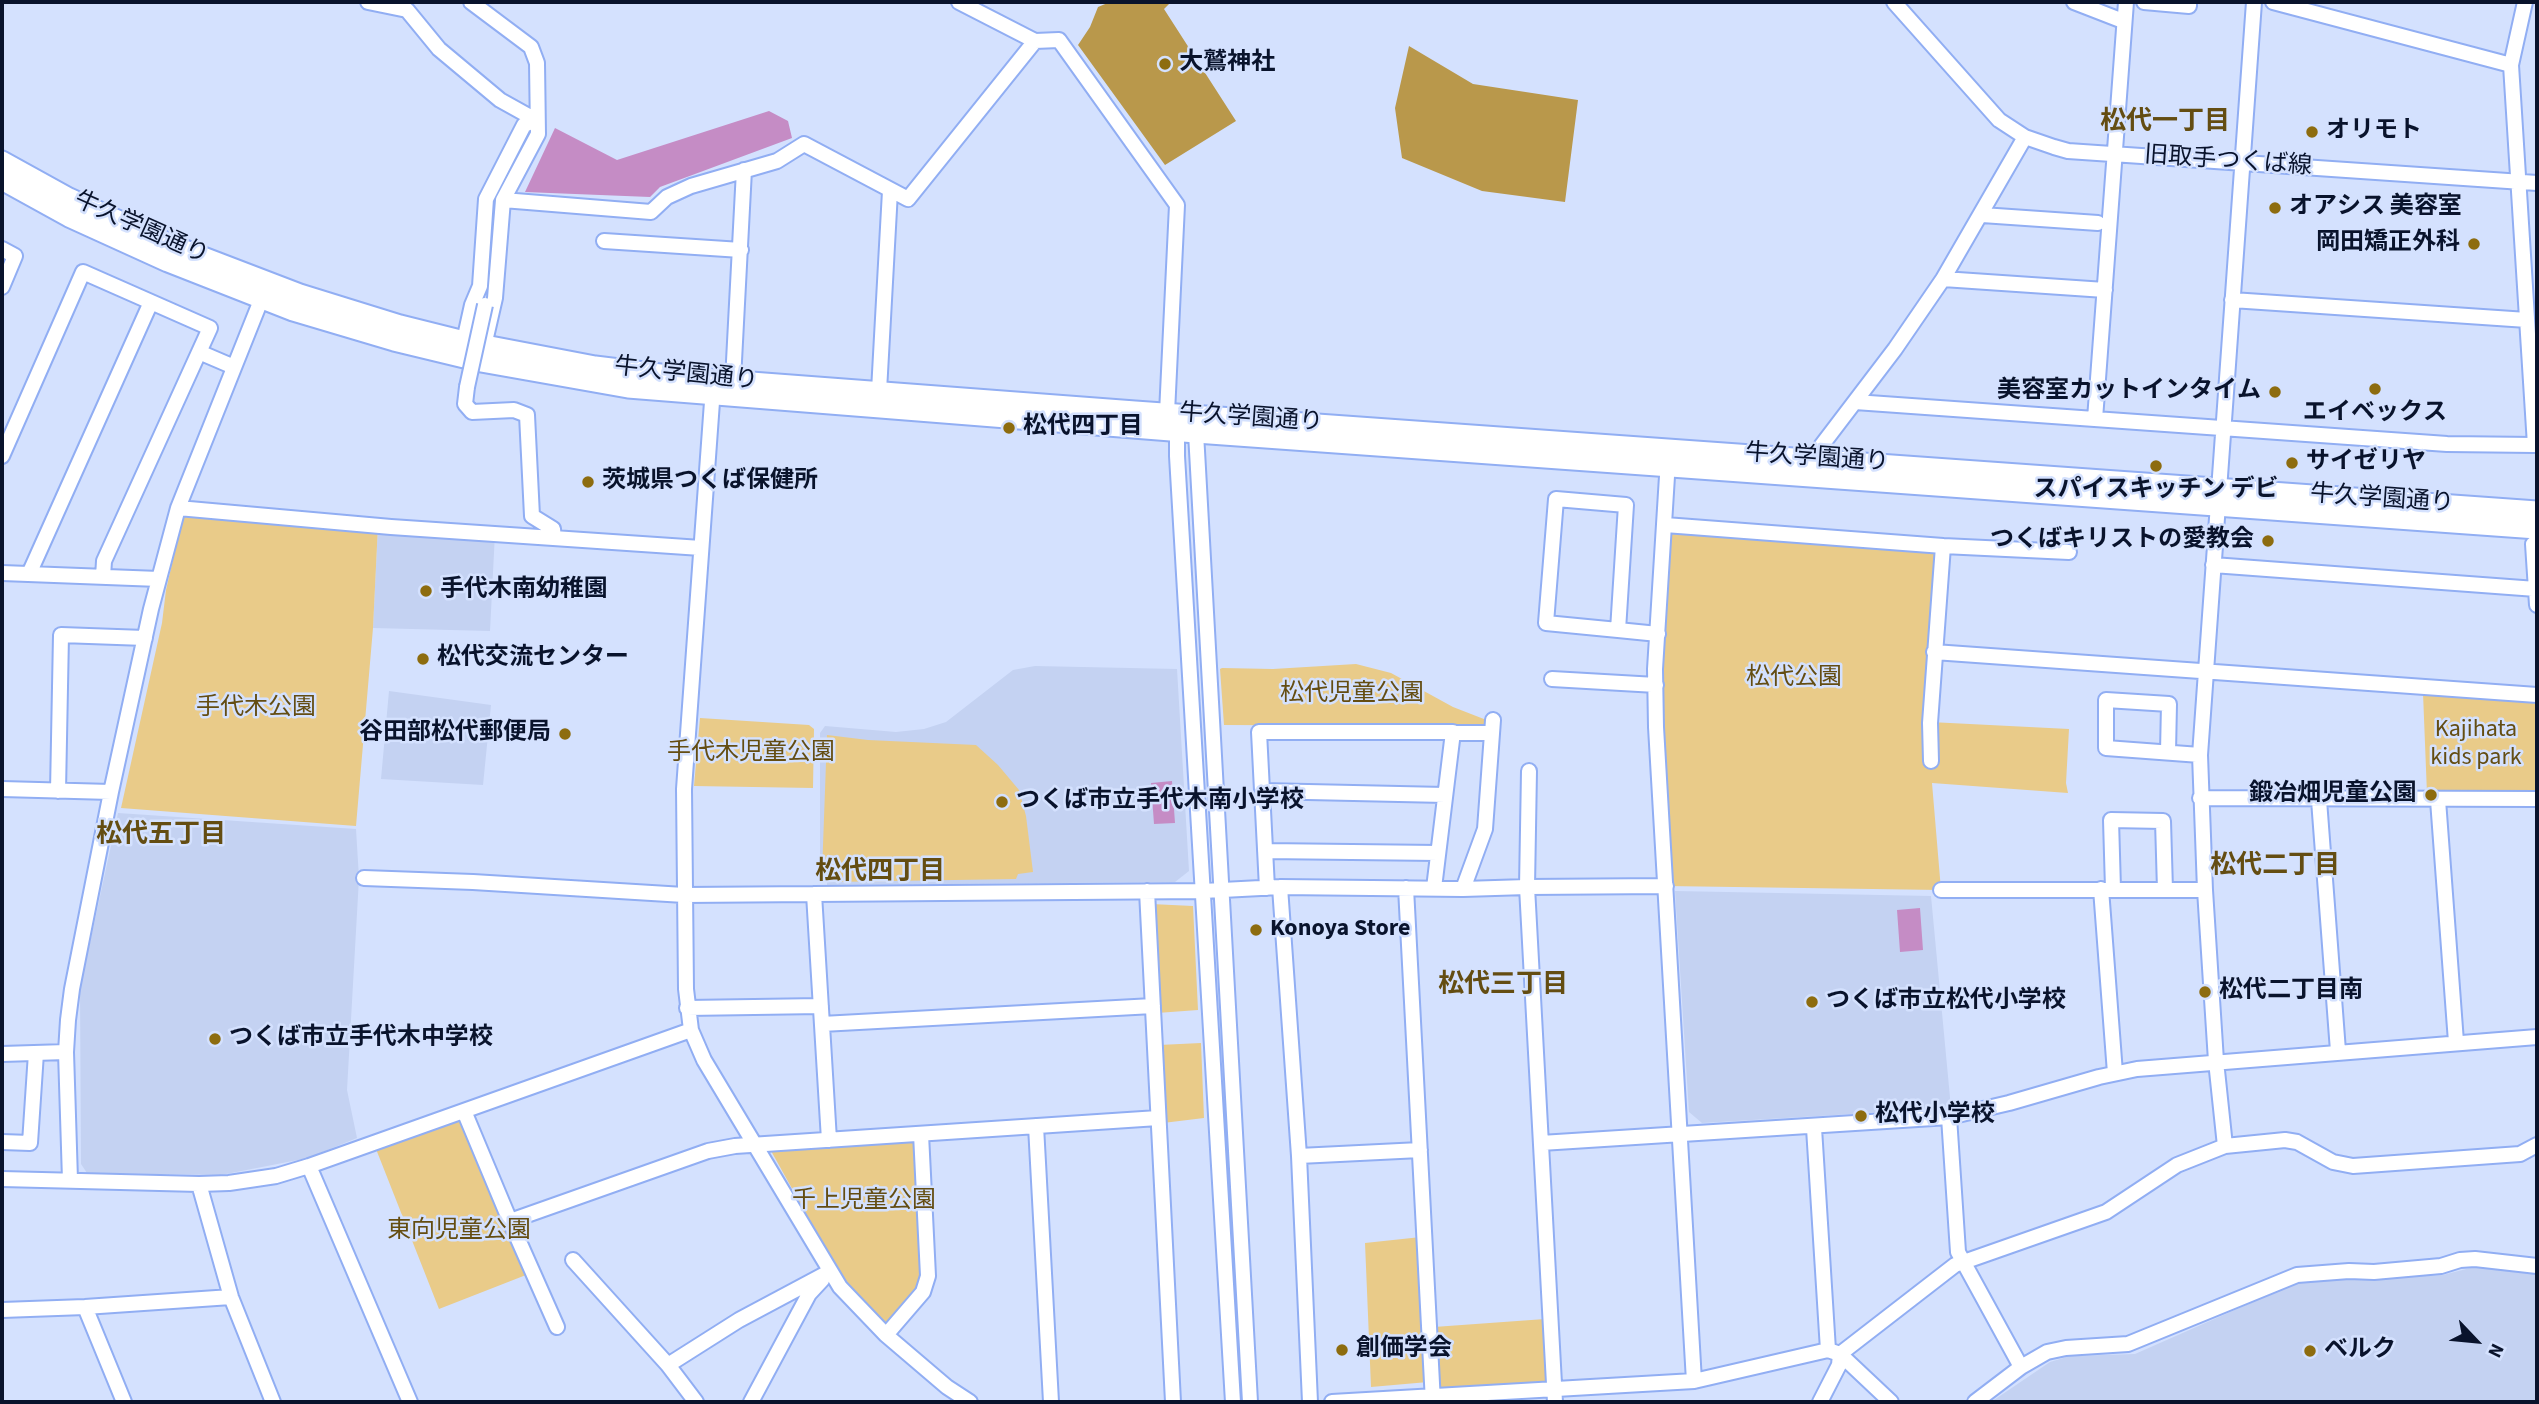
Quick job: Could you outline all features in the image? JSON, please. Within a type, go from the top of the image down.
[{"type":"highway","name":"牛久学園通り","points":[[2,161],[120,222],[265,291],[366,333],[481,362],[605,384],[879,391],[1167,413],[1187,426]]},
{"type":"highway","name":"牛久学園通り","points":[[2,180],[91,227],[168,262],[265,291],[342,308],[484,346],[720,385],[1187,426],[1668,457],[2218,497],[2537,511]]},
{"type":"highway","name":"牛久学園通り","points":[[1668,457],[1812,458],[2218,497],[2535,537]]},
{"type":"street","points":[[368,2],[407,10],[439,49],[500,100],[536,120]]},
{"type":"street","points":[[471,2],[531,47],[537,63],[538,134],[503,200],[495,298],[484,346]]},
{"type":"street","points":[[958,2],[1035,41],[1059,40],[1177,205],[1167,413]]},
{"type":"street","name":"旧取手つくば線","points":[[1894,2],[1999,120],[2025,137],[2068,151],[2537,183]]},
{"type":"street","points":[[2074,2],[2123,21]]},
{"type":"street","points":[[2095,419],[2126,2]]},
{"type":"street","points":[[2144,2],[2189,6],[2189,2]]},
{"type":"street","points":[[2225,1146],[2205,890],[2200,755],[2254,2]]},
{"type":"street","points":[[2273,2],[2511,65]]},
{"type":"street","points":[[1856,402],[2447,444],[2536,445],[2511,65],[2525,2]]},
{"type":"street","points":[[503,200],[651,212],[667,197],[691,186],[777,160],[804,144],[908,199],[1035,41]]},
{"type":"street","points":[[536,120],[495,202],[485,304],[465,404],[472,412],[514,410],[527,415],[532,516],[553,529],[554,538]]},
{"type":"street","points":[[464,341],[472,305],[480,286],[486,199],[524,125],[536,120]]},
{"type":"street","points":[[1812,458],[1856,402],[1943,279],[2025,137]]},
{"type":"street","points":[[744,170],[741,250],[720,385],[701,548],[684,789],[687,1008],[691,1030],[704,1060],[829,1272],[852,1302],[886,1335],[947,1387],[970,1402]]},
{"type":"street","points":[[879,391],[890,191]]},
{"type":"street","points":[[1982,215],[2098,223]]},
{"type":"street","points":[[604,241],[741,250]]},
{"type":"street","points":[[2,249],[15,256],[2,287]]},
{"type":"street","points":[[2,456],[83,272],[210,328],[104,561],[103,577]]},
{"type":"street","points":[[1943,279],[2105,290]]},
{"type":"street","points":[[71,1180],[66,1052],[72,989],[111,792],[145,638],[178,508],[265,291]]},
{"type":"street","points":[[2232,300],[2527,320]]},
{"type":"street","points":[[29,574],[151,302]]},
{"type":"street","points":[[199,352],[234,368]]},
{"type":"street","points":[[1187,426],[1222,890],[1250,1402]]},
{"type":"street","points":[[1187,426],[1203,891],[1233,1402]]},
{"type":"street","points":[[1668,457],[1658,634],[1656,727],[1694,1381]]},
{"type":"street","points":[[1618,630],[1626,505],[1556,499],[1546,623],[1658,634]]},
{"type":"street","points":[[178,508],[391,527],[701,548]]},
{"type":"street","points":[[1665,525],[1943,546],[2069,552]]},
{"type":"street","points":[[2535,537],[2537,605]]},
{"type":"street","points":[[1931,761],[1930,723],[1943,546]]},
{"type":"street","points":[[2213,565],[2536,589]]},
{"type":"street","points":[[2,573],[159,579]]},
{"type":"street","points":[[58,791],[61,635],[145,638]]},
{"type":"street","points":[[1934,652],[2537,695]]},
{"type":"street","points":[[1552,679],[1656,685]]},
{"type":"street","points":[[2168,752],[2169,704],[2106,700],[2106,748],[2200,755]]},
{"type":"street","points":[[1310,1402],[1298,1156],[1274,888],[1265,852],[1259,732],[1453,733],[1493,727],[1485,829],[1463,889]]},
{"type":"street","points":[[1434,888],[1453,733]]},
{"type":"street","points":[[1529,771],[1527,887],[1555,1395]]},
{"type":"street","points":[[2,789],[111,792]]},
{"type":"street","points":[[1262,790],[1446,795]]},
{"type":"street","points":[[2200,799],[2537,799]]},
{"type":"street","points":[[2319,800],[2339,1051]]},
{"type":"street","points":[[2438,800],[2456,1042]]},
{"type":"street","points":[[2115,1073],[2107,889],[2111,820],[2163,821],[2165,890]]},
{"type":"street","points":[[1265,852],[1438,853]]},
{"type":"street","points":[[364,878],[684,895],[1666,886]]},
{"type":"street","points":[[1406,888],[1433,1399]]},
{"type":"street","points":[[1941,890],[2205,890]]},
{"type":"street","points":[[1147,891],[1172,1402]]},
{"type":"street","points":[[814,894],[829,1140]]},
{"type":"street","points":[[687,1008],[821,1006]]},
{"type":"street","points":[[822,1024],[1153,1006]]},
{"type":"street","points":[[2,1179],[198,1184],[229,1183],[276,1175],[309,1166],[691,1030]]},
{"type":"street","points":[[1541,1143],[1814,1128],[1949,1117],[2115,1073],[2217,1061],[2537,1037]]},
{"type":"street","points":[[2,1054],[66,1052]]},
{"type":"street","points":[[2,1142],[30,1143],[36,1053]]},
{"type":"street","points":[[464,1111],[556,1327]]},
{"type":"street","points":[[1949,1117],[1958,1252],[2021,1367]]},
{"type":"street","points":[[510,1221],[708,1151],[754,1145],[1158,1118]]},
{"type":"street","points":[[1036,1126],[1051,1402]]},
{"type":"street","points":[[1814,1128],[1834,1352],[1839,1365],[1820,1402]]},
{"type":"street","points":[[886,1335],[923,1292],[928,1276],[922,1134]]},
{"type":"street","points":[[1332,1402],[1555,1395],[1694,1381],[1834,1352],[1955,1265],[2106,1212],[2177,1164],[2225,1146],[2285,1140],[2297,1142],[2333,1162],[2353,1166],[2520,1154],[2537,1145]]},
{"type":"street","points":[[1298,1156],[1420,1150]]},
{"type":"street","points":[[309,1166],[410,1402]]},
{"type":"street","points":[[198,1184],[231,1297],[274,1402]]},
{"type":"street","points":[[573,1260],[668,1365],[696,1402]]},
{"type":"street","points":[[1975,1402],[2021,1367],[2047,1352],[2066,1348],[2129,1344],[2297,1275],[2441,1266],[2460,1260],[2537,1266]]},
{"type":"street","points":[[668,1365],[739,1320],[829,1272]]},
{"type":"street","points":[[751,1402],[809,1294],[829,1272]]},
{"type":"street","points":[[2,1310],[231,1297]]},
{"type":"street","points":[[85,1307],[124,1402]]},
{"type":"street","points":[[1834,1352],[1891,1402]]},
{"type":"shaded area","points":[[1110,2],[1171,2],[1164,9],[1236,121],[1165,165],[1078,45],[1090,27],[1098,7]]},
{"type":"shaded area","points":[[1409,46],[1473,84],[1578,100],[1565,202],[1482,191],[1402,158],[1395,108]]},
{"type":"shaded area","points":[[769,111],[788,121],[792,138],[660,187],[650,197],[525,192],[555,128],[617,160]]},
{"type":"shaded area","points":[[378,525],[495,533],[490,631],[373,628]]},
{"type":"shaded area","name":"つくば市立手代木南小学校","points":[[1035,666],[1177,669],[1189,871],[1175,882],[827,885],[827,877],[820,877],[820,733],[825,726],[896,732],[924,729],[946,722],[1013,670]]},
{"type":"shaded area","points":[[389,691],[491,705],[483,785],[381,779]]},
{"type":"shaded area","points":[[1172,781],[1175,823],[1154,824],[1151,783]]},
{"type":"shaded area","name":"つくば市立手代木中学校","points":[[118,813],[356,829],[359,878],[347,1090],[357,1138],[308,1158],[221,1175],[87,1173],[81,1164],[80,989]]},
{"type":"shaded area","name":"つくば市立松代小学校","points":[[1675,891],[1931,896],[1951,1108],[1702,1123],[1689,1112]]},
{"type":"shaded area","points":[[1920,908],[1923,950],[1900,952],[1897,910]]},
{"type":"shaded area","points":[[2478,1266],[2537,1272],[2537,1402],[1991,1402],[2050,1362],[2070,1356],[2135,1354],[2296,1283],[2352,1277],[2371,1279],[2443,1275]]},
{"type":"green space","name":"手代木公園","points":[[183,516],[378,525],[373,628],[356,826],[121,808]]},
{"type":"green space","name":"松代公園","points":[[1665,525],[1943,546],[1930,722],[2069,729],[2066,783],[2068,793],[1932,783],[1941,890],[1666,886],[1656,727]]},
{"type":"green space","name":"松代児童公園","points":[[1356,664],[1391,673],[1453,707],[1489,721],[1489,730],[1459,726],[1224,725],[1222,668],[1273,669]]},
{"type":"green space","name":"Kajihata kids park","points":[[2423,693],[2537,699],[2537,795],[2427,794]]},
{"type":"green space","name":"手代木児童公園","points":[[700,718],[809,725],[814,729],[813,788],[694,786]]},
{"type":"green space","points":[[827,735],[868,740],[976,745],[1019,790],[1026,816],[1033,872],[1018,874],[1016,879],[832,882],[831,873],[822,873]]},
{"type":"green space","points":[[1151,904],[1193,906],[1198,1010],[1157,1013]]},
{"type":"green space","points":[[1201,1043],[1204,1118],[1163,1123],[1159,1045]]},
{"type":"green space","name":"東向児童公園","points":[[463,1115],[526,1275],[439,1309],[376,1149]]},
{"type":"green space","name":"千上児童公園","points":[[913,1142],[917,1145],[925,1278],[917,1294],[885,1325],[849,1291],[770,1149]]},
{"type":"green space","points":[[1421,1237],[1428,1382],[1371,1387],[1365,1243]]},
{"type":"green space","points":[[1545,1319],[1545,1381],[1444,1389],[1438,1385],[1434,1327]]},
{"type":"place","name":"大鷲神社","points":[[1165,64]]},
{"type":"place","name":"オリモト","points":[[2312,132]]},
{"type":"place","name":"オアシス 美容室","points":[[2275,208]]},
{"type":"place","name":"岡田矯正外科","points":[[2474,244]]},
{"type":"place","name":"エイベックス","points":[[2375,389]]},
{"type":"place","name":"美容室カットインタイム","points":[[2275,392]]},
{"type":"place","name":"松代四丁目","points":[[1009,428]]},
{"type":"place","name":"サイゼリヤ","points":[[2292,463]]},
{"type":"place","name":"スパイスキッチン デビ","points":[[2156,466]]},
{"type":"place","name":"茨城県つくば保健所","points":[[588,482]]},
{"type":"place","name":"つくばキリストの愛教会","points":[[2268,541]]},
{"type":"place","name":"手代木南幼稚園","points":[[426,591]]},
{"type":"place","name":"松代交流センター","points":[[423,659]]},
{"type":"place","name":"谷田部松代郵便局","points":[[565,734]]},
{"type":"place","name":"鍛冶畑児童公園","points":[[2431,795]]},
{"type":"place","name":"つくば市立手代木南小学校","points":[[1002,802]]},
{"type":"place","name":"Konoya Store","points":[[1256,930]]},
{"type":"place","name":"松代二丁目南","points":[[2205,992]]},
{"type":"place","name":"つくば市立松代小学校","points":[[1812,1002]]},
{"type":"place","name":"つくば市立手代木中学校","points":[[215,1039]]},
{"type":"place","name":"松代小学校","points":[[1861,1116]]},
{"type":"place","name":"創価学会","points":[[1342,1350]]},
{"type":"place","name":"ベルク","points":[[2310,1351]]},
{"type":"district","name":"松代一丁目","points":[[2165,123]]},
{"type":"district","name":"松代五丁目","points":[[161,836]]},
{"type":"district","name":"松代二丁目","points":[[2275,867]]},
{"type":"district","name":"松代四丁目","points":[[880,873]]},
{"type":"district","name":"松代三丁目","points":[[1503,986]]}]
